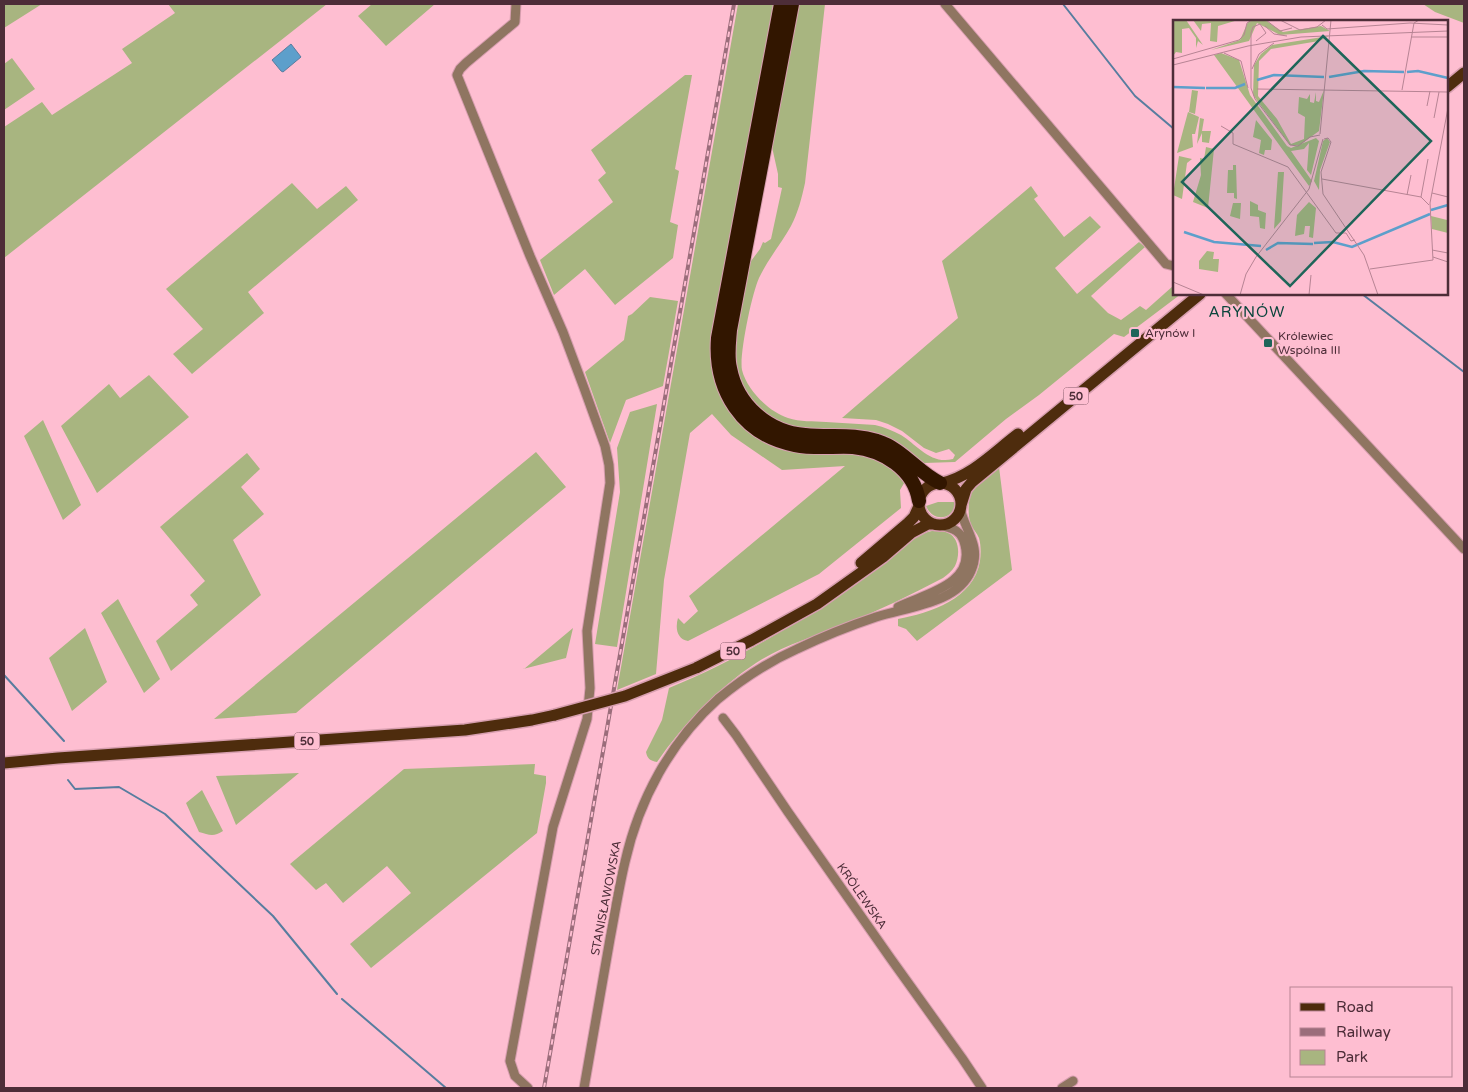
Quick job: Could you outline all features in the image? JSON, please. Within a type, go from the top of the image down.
[{"type":"highway","points":[[781,4],[718,338],[720,374],[725,391],[734,406],[748,422],[764,434],[797,446],[852,447],[876,452],[895,462],[904,470],[917,490],[919,504]]},
{"type":"highway","points":[[792,4],[730,330],[728,356],[732,379],[739,394],[748,406],[760,418],[773,426],[796,434],[858,437],[881,442],[900,453],[928,477],[941,483]]},
{"type":"main road","points":[[1448,86],[1464,73]]},
{"type":"main road","name":"50","points":[[769,631],[872,555],[908,523],[914,517],[921,496],[927,488],[931,485],[962,477],[1051,409],[1189,295]]},
{"type":"main road","name":"50","points":[[4,763],[455,731],[555,715],[625,696],[723,656],[817,604],[883,557],[911,533],[928,524],[951,522],[955,518],[966,488],[977,477],[1199,295]]},
{"type":"main road","points":[[941,483],[956,490],[960,506]]},
{"type":"main road","points":[[919,504],[926,519],[937,524]]},
{"type":"street","points":[[516,4],[515,22],[466,63],[457,75],[530,256],[563,332],[605,446],[610,483],[587,631],[590,688],[587,719],[553,827],[510,1061],[515,1076],[528,1088]]},
{"type":"street","points":[[945,4],[1166,264],[1173,266]]},
{"type":"street","points":[[1227,295],[1464,549]]},
{"type":"street","points":[[878,617],[939,599],[956,589],[966,580],[972,570],[974,550],[973,541],[962,518],[960,506]]},
{"type":"street","points":[[878,617],[944,587],[954,580],[962,570],[966,552],[963,538],[955,529],[937,524]]},
{"type":"street","name":"STANISŁAWOWSKA","points":[[584,1088],[623,872],[632,836],[645,800],[673,750],[707,710],[726,693],[766,664],[818,639],[878,617]]},
{"type":"street","name":"KRÓLEWSKA","points":[[723,718],[982,1088]]},
{"type":"street","points":[[1062,1088],[1073,1082]]},
{"type":"green space","points":[[4,4],[42,4],[4,28]]},
{"type":"green space","points":[[168,4],[327,4],[4,258],[4,127],[42,102],[52,115],[132,63],[122,49],[175,13]]},
{"type":"green space","points":[[372,4],[435,4],[386,46],[358,16]]},
{"type":"green space","points":[[738,4],[777,4],[759,81],[713,342],[726,402],[839,451],[879,458],[906,480],[900,490],[901,508],[819,574],[688,641],[684,640],[678,632],[678,618],[684,624],[698,611],[689,596],[845,466],[782,470],[731,435],[712,414],[690,433],[664,580],[656,674],[617,690]]},
{"type":"green space","points":[[798,4],[825,4],[805,183],[800,205],[787,233],[759,278],[753,297],[742,351],[742,370],[749,385],[766,405],[788,418],[875,425],[901,435],[931,457],[945,460],[953,459],[955,455],[949,449],[936,453],[924,448],[902,431],[888,424],[876,420],[842,418],[958,318],[942,261],[1031,186],[1038,196],[1034,199],[1064,237],[1090,216],[1101,227],[1055,268],[1077,294],[1139,242],[1145,247],[1091,296],[1108,313],[1121,320],[1140,306],[1146,310],[1173,286],[1173,295],[1180,295],[1124,337],[1114,334],[1039,395],[1006,419],[955,462],[922,462],[920,464],[816,433],[778,425],[745,394],[732,355],[748,265],[763,242],[765,243],[771,239],[782,188],[778,187],[778,174],[772,147]]},
{"type":"green space","points":[[1423,4],[1464,4],[1464,23],[1435,12]]},
{"type":"green space","points":[[12,58],[35,89],[4,110],[4,64]]},
{"type":"green space","points":[[685,75],[692,75],[675,169],[679,171],[670,222],[678,225],[673,258],[615,305],[585,269],[554,295],[540,260],[613,202],[598,180],[606,173],[591,150]]},
{"type":"green space","points":[[292,183],[317,209],[346,186],[358,200],[248,292],[264,313],[192,374],[173,354],[203,329],[166,289]]},
{"type":"green space","points":[[650,297],[678,301],[663,386],[626,400],[610,443],[585,372],[624,340],[628,316]]},
{"type":"green space","points":[[149,375],[189,417],[97,493],[61,426],[109,384],[120,398]]},
{"type":"green space","points":[[657,404],[617,647],[595,644],[620,492],[617,448],[630,412]]},
{"type":"green space","points":[[43,420],[81,505],[63,520],[24,436]]},
{"type":"green space","points":[[536,452],[566,487],[296,713],[214,719]]},
{"type":"green space","points":[[247,453],[260,469],[241,487],[264,514],[233,540],[261,595],[171,671],[156,641],[198,605],[190,595],[205,581],[160,527]]},
{"type":"green space","points":[[999,467],[1012,570],[917,641],[906,629],[898,626],[898,619],[923,613],[949,602],[969,585],[976,574],[981,552],[979,538],[971,525],[969,517],[970,491]]},
{"type":"green space","points":[[938,502],[956,502],[951,513],[947,516],[938,517],[933,515],[926,506]]},
{"type":"green space","points":[[932,531],[948,533],[952,535],[957,543],[957,562],[953,569],[943,578],[843,625],[788,646],[756,663],[715,695],[690,720],[657,762],[648,758],[646,752],[662,720],[669,688],[728,661],[785,629],[870,573],[913,539]]},
{"type":"green space","points":[[118,599],[160,679],[144,693],[101,613]]},
{"type":"green space","points":[[85,628],[107,682],[72,711],[49,658]]},
{"type":"green space","points":[[573,628],[566,658],[524,669]]},
{"type":"green space","points":[[535,764],[534,774],[546,776],[537,833],[371,968],[350,944],[411,893],[387,866],[343,903],[326,883],[316,890],[290,864],[404,769]]},
{"type":"green space","points":[[299,773],[236,825],[216,776]]},
{"type":"green space","points":[[202,790],[223,831],[214,835],[199,832],[186,803]]},
{"type":"water","points":[[291,44],[301,57],[283,72],[272,60]]},
{"type":"waterway","points":[[1063,4],[1135,96],[1173,128]]},
{"type":"waterway","points":[[1363,295],[1464,372]]},
{"type":"waterway","points":[[4,675],[64,741]]},
{"type":"waterway","points":[[68,780],[75,789],[119,787],[165,814],[273,916],[337,994]]},
{"type":"waterway","points":[[342,999],[446,1088]]},
{"type":"railway","points":[[544,1088],[734,4]]},
{"type":"place","name":"Arynów I","points":[[1135,333]]},
{"type":"place","name":"Królewiec Wspólna III","points":[[1268,343]]},
{"type":"district","name":"ARYNÓW","points":[[1247,312]]}]
